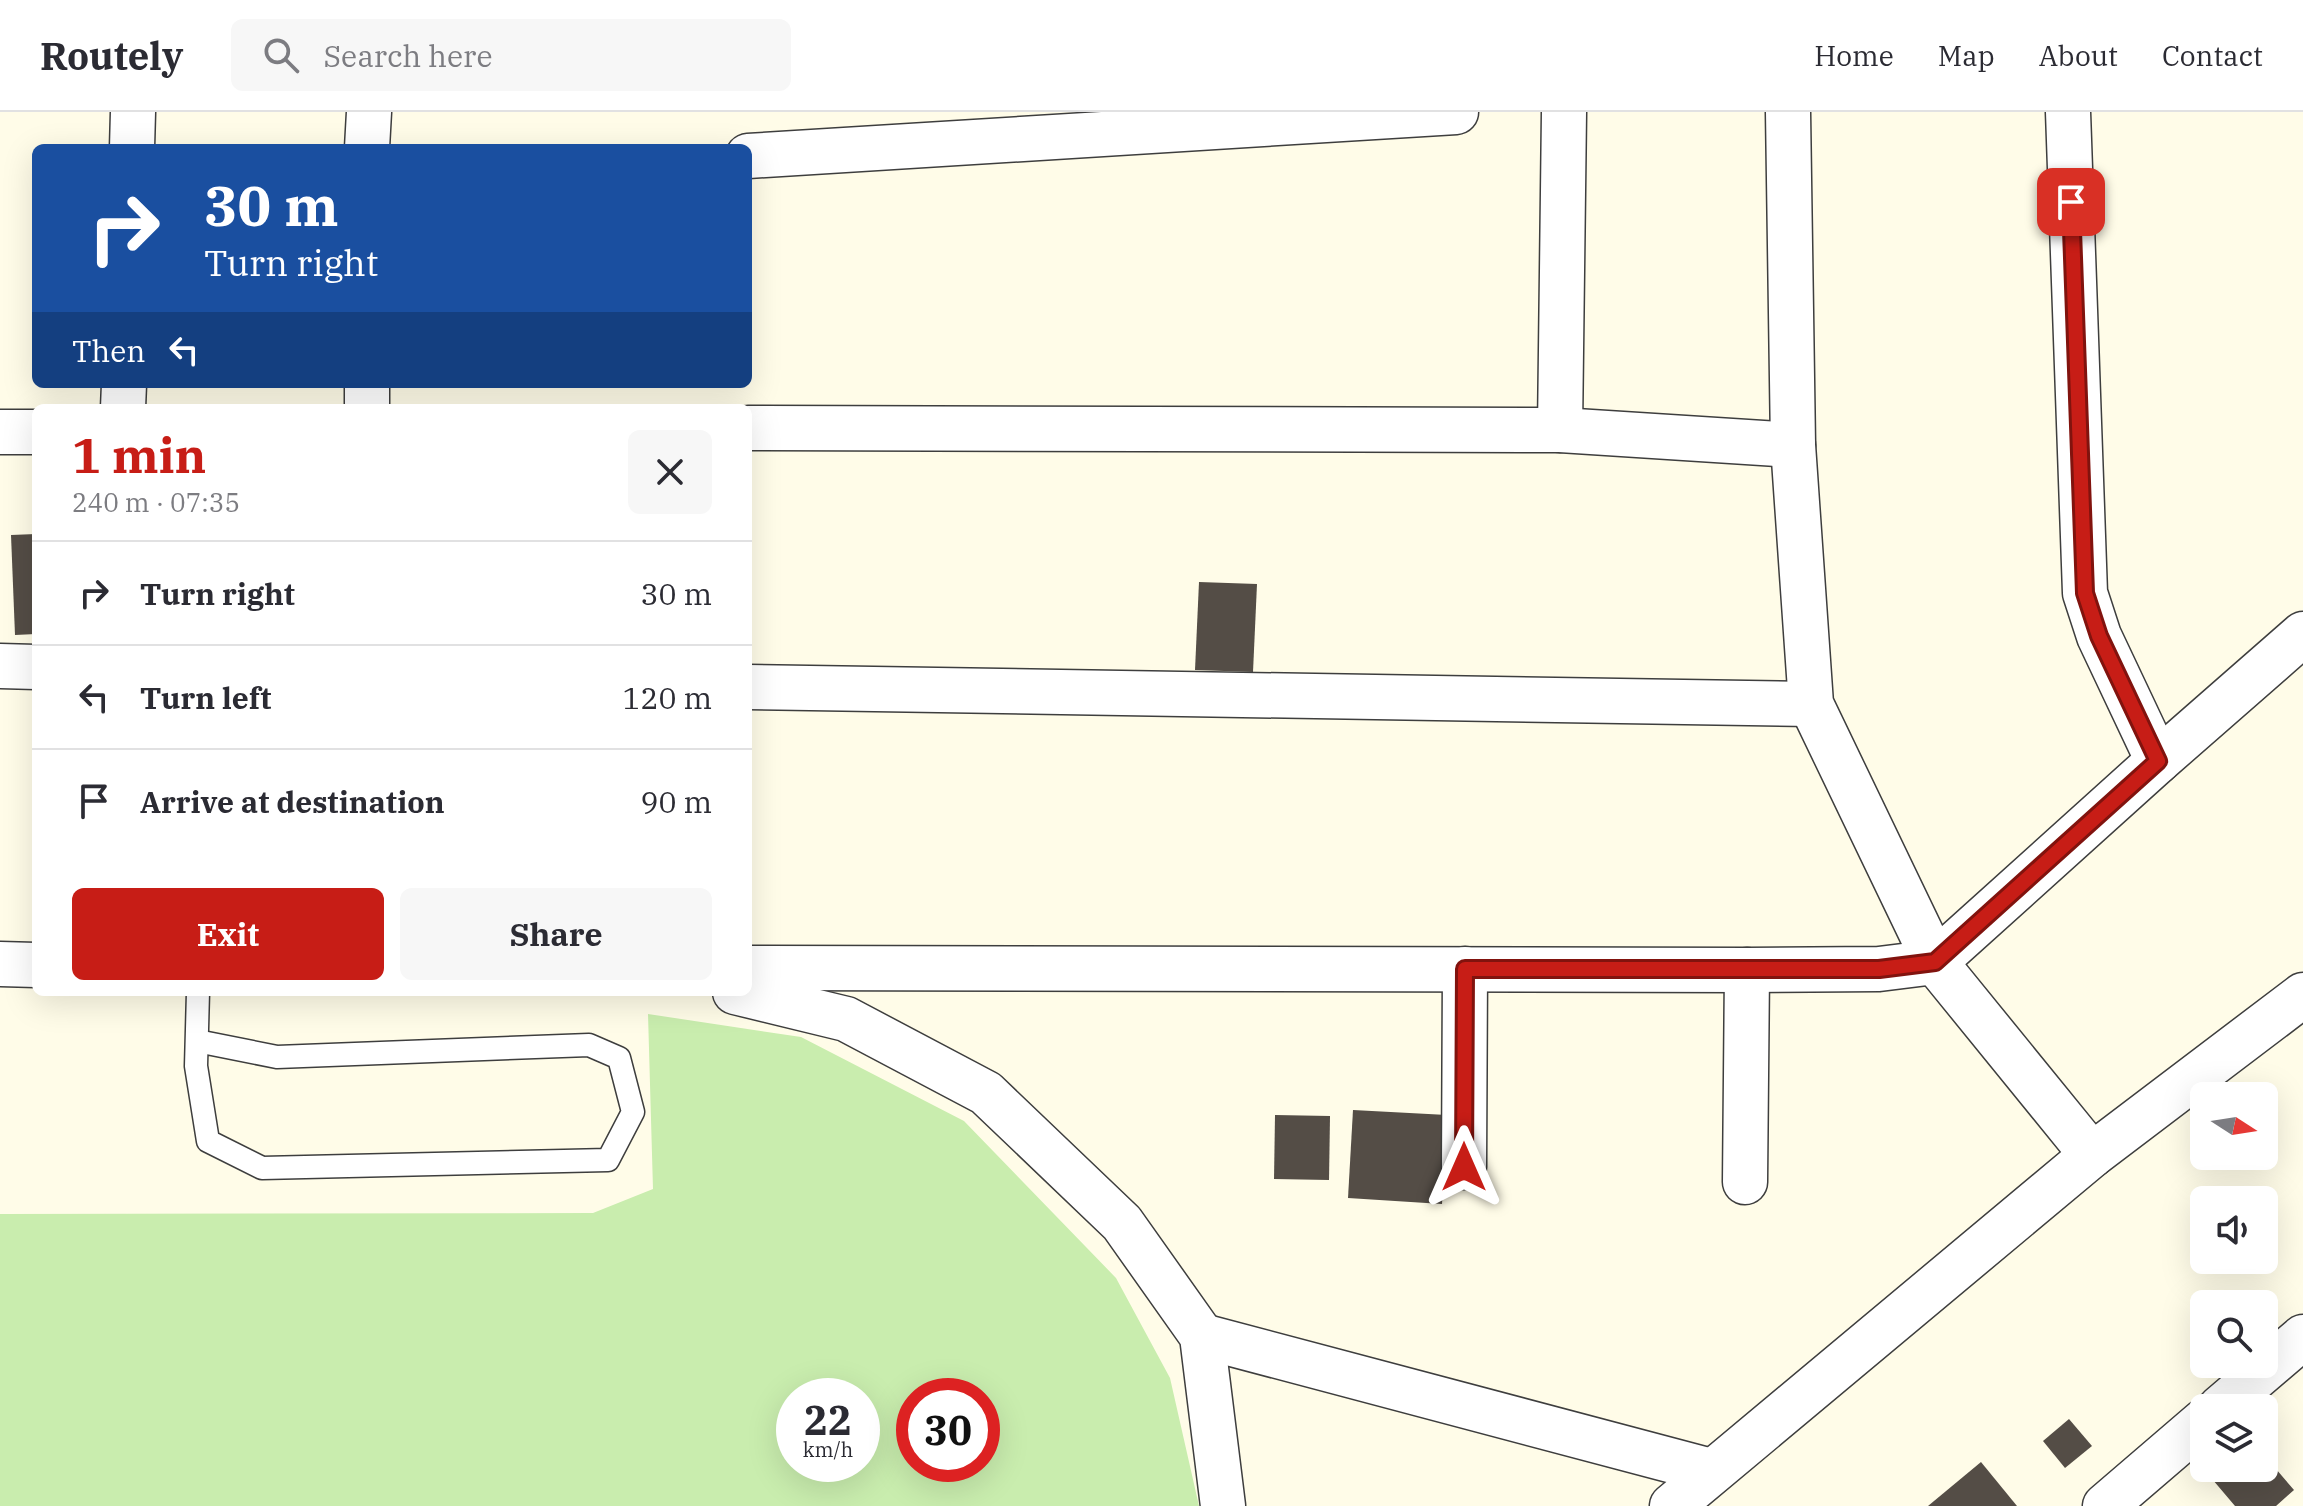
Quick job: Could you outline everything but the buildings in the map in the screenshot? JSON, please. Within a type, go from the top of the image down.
[{"type":"street","points":[[132,144],[133,112]]},
{"type":"street","points":[[367,144],[369,112]]},
{"type":"street","points":[[752,156],[1456,112]]},
{"type":"street","points":[[1560,430],[1564,112]]},
{"type":"street","points":[[1788,112],[1793,445],[1811,704],[1935,962],[2092,1155]]},
{"type":"street","points":[[2068,112],[2085,593],[2099,636],[2158,761]]},
{"type":"street","points":[[752,428],[1560,430],[1793,445]]},
{"type":"street","points":[[0,432],[32,432]]},
{"type":"street","points":[[752,968],[1747,970],[1879,969],[1935,962],[2303,634]]},
{"type":"street","points":[[0,666],[32,667]]},
{"type":"street","points":[[752,687],[1811,704]]},
{"type":"street","points":[[0,964],[32,965]]},
{"type":"street","points":[[1464,1167],[1465,969]]},
{"type":"street","points":[[1745,1182],[1747,970]]},
{"type":"street","points":[[1672,1506],[2092,1155],[2303,995]]},
{"type":"street","points":[[751,996],[846,1019],[986,1093],[1122,1223],[1202,1336],[1223,1506]]},
{"type":"street","points":[[1202,1336],[1711,1471]]},
{"type":"street","points":[[2236,1394],[2303,1337]]},
{"type":"street","points":[[2105,1506],[2190,1433]]},
{"type":"lane","points":[[197,1041],[277,1057],[589,1045],[619,1058],[633,1112],[608,1160],[262,1168],[208,1141],[196,1066],[198,996]]},
{"type":"green space","points":[[648,1014],[801,1037],[964,1121],[1116,1278],[1170,1378],[1199,1506],[0,1506],[0,1214],[593,1213],[653,1189]]},
{"type":"route","points":[[1464,1167],[1465,969],[1879,969],[1935,962],[2158,761],[2099,636],[2085,593],[2071,202]]}]
